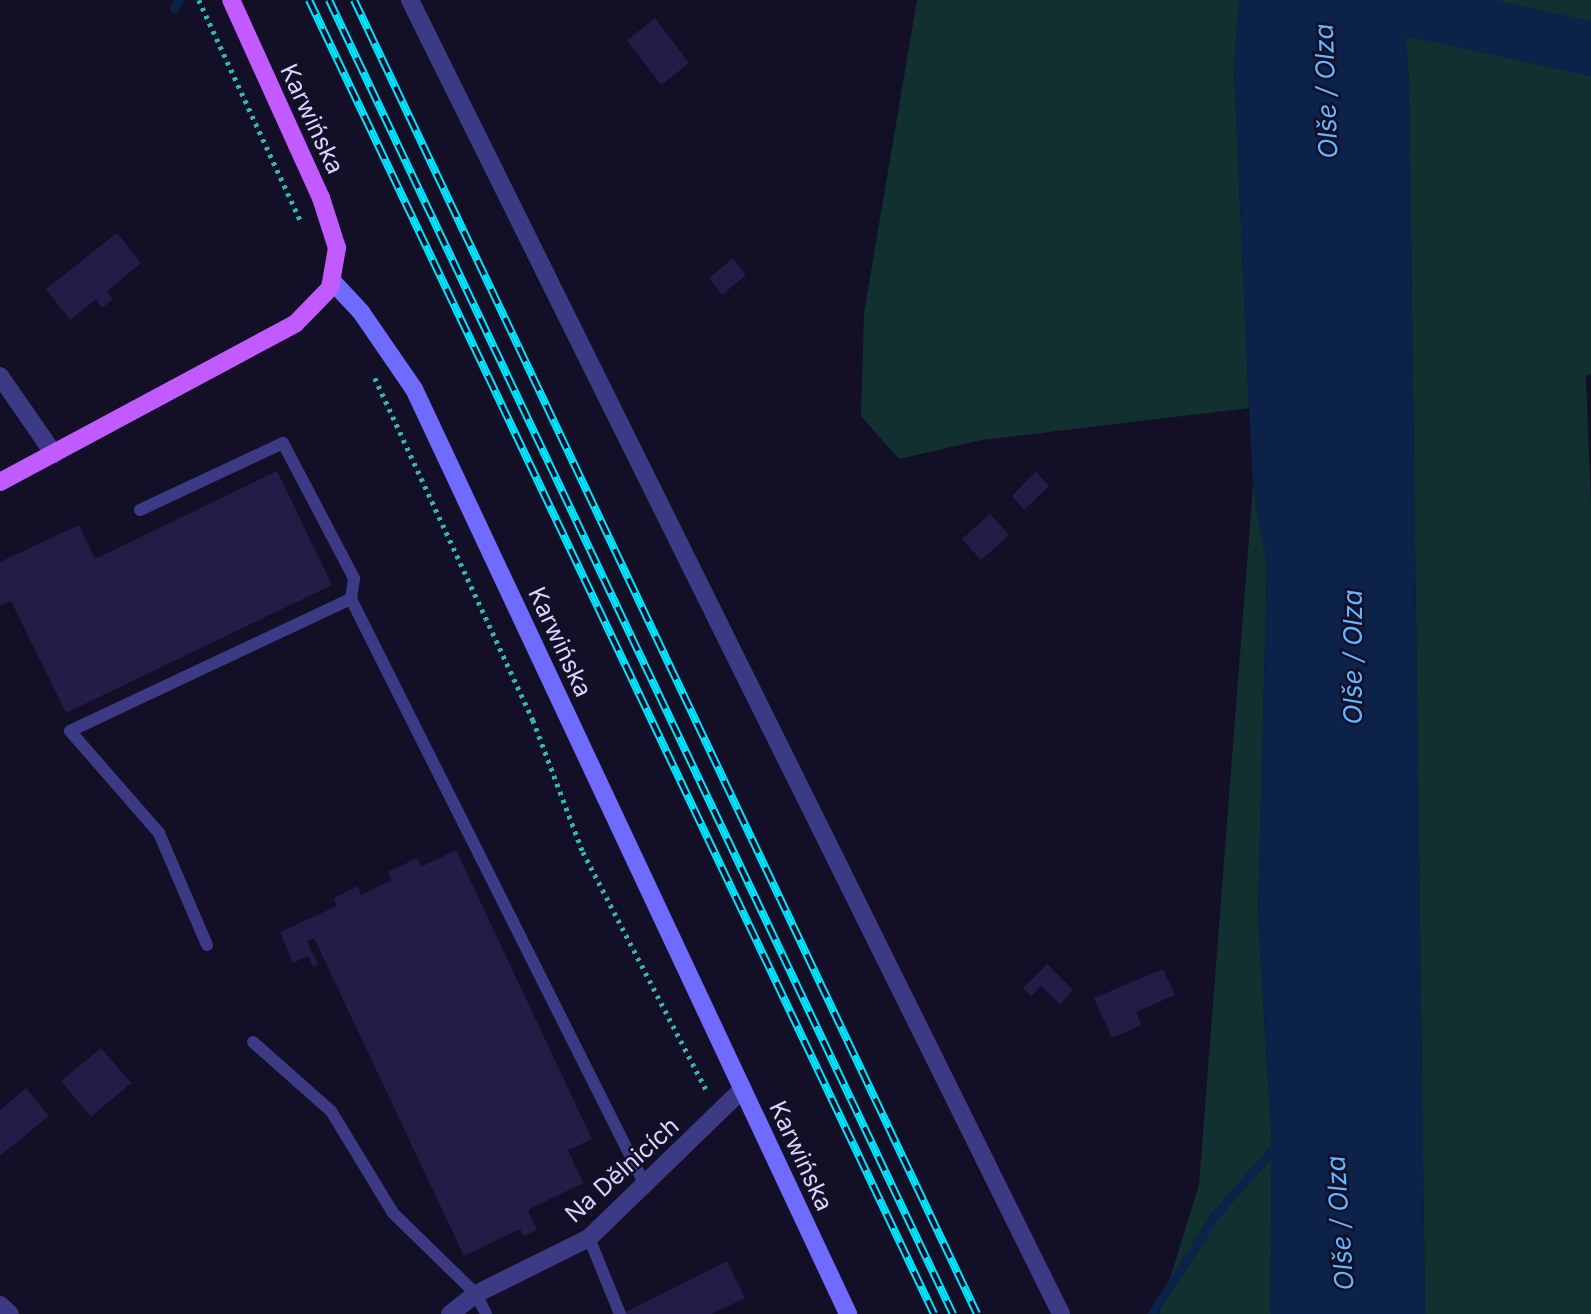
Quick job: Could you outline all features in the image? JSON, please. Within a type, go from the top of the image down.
[{"type":"main road","name":"Karwińska","points":[[231,0],[321,198],[337,248],[333,282],[360,312],[414,389],[848,1314]]},
{"type":"main road","points":[[0,482],[295,324],[333,282]]},
{"type":"street","points":[[410,0],[1061,1314]]},
{"type":"street","points":[[0,376],[54,454]]},
{"type":"street","name":"Na Dělnicích","points":[[450,1314],[476,1294],[589,1238],[646,1187],[743,1090]]},
{"type":"street","points":[[0,1305],[10,1314]]},
{"type":"lane","points":[[140,510],[283,443],[354,579],[351,599],[646,1187]]},
{"type":"lane","points":[[207,945],[159,833],[70,731],[351,599]]},
{"type":"lane","points":[[253,1042],[331,1111],[393,1213],[476,1294],[486,1314]]},
{"type":"lane","points":[[589,1238],[620,1314]]},
{"type":"path","points":[[199,0],[305,230]]},
{"type":"path","points":[[370,367],[533,720],[583,852],[719,1114]]},
{"type":"green space","points":[[917,0],[1239,0],[1234,68],[1249,408],[982,440],[899,459],[861,416],[864,313]]},
{"type":"green space","points":[[1402,0],[1591,0],[1591,374],[1586,376],[1591,504],[1591,1314],[1425,1314],[1409,81]]},
{"type":"green space","points":[[1253,485],[1267,566],[1258,915],[1272,1146],[1270,1314],[1159,1314],[1199,1185]]},
{"type":"water","name":"Olše / Olza","points":[[1239,0],[1402,0],[1409,81],[1425,1314],[1270,1314],[1272,1146],[1258,915],[1267,566],[1253,485],[1249,408],[1234,68]]},
{"type":"building","points":[[655,18],[689,63],[661,85],[627,40]]},
{"type":"building","points":[[117,233],[141,263],[107,291],[113,299],[102,308],[96,299],[70,320],[46,289]]},
{"type":"building","points":[[733,258],[746,275],[722,295],[709,278]]},
{"type":"building","points":[[277,471],[332,585],[66,713],[11,601],[0,606],[0,562],[79,525],[95,559]]},
{"type":"building","points":[[1036,471],[1049,486],[1024,510],[1012,496]]},
{"type":"building","points":[[990,514],[1009,535],[981,560],[962,539]]},
{"type":"building","points":[[456,850],[592,1139],[568,1150],[583,1183],[528,1210],[537,1230],[524,1236],[520,1229],[464,1256],[314,938],[307,941],[318,964],[313,966],[308,956],[293,963],[280,932],[337,906],[334,898],[358,886],[361,895],[392,880],[388,872],[417,858],[421,867]]},
{"type":"building","points":[[1047,964],[1073,990],[1060,1004],[1041,986],[1031,996],[1023,988]]},
{"type":"building","points":[[1163,969],[1175,995],[1136,1012],[1141,1025],[1112,1038],[1094,998]]},
{"type":"building","points":[[101,1048],[131,1083],[91,1117],[61,1081]]},
{"type":"building","points":[[26,1088],[49,1116],[0,1156],[0,1110]]},
{"type":"building","points":[[727,1261],[745,1298],[712,1314],[622,1314]]},
{"type":"waterway","points":[[174,8],[179,0]]},
{"type":"waterway","points":[[1331,3],[1423,12],[1591,49]]},
{"type":"waterway","points":[[1152,1314],[1215,1215],[1282,1139]]},
{"type":"railway","points":[[309,0],[934,1314]]},
{"type":"railway","points":[[329,0],[953,1314]]},
{"type":"railway","points":[[354,0],[977,1314]]}]
